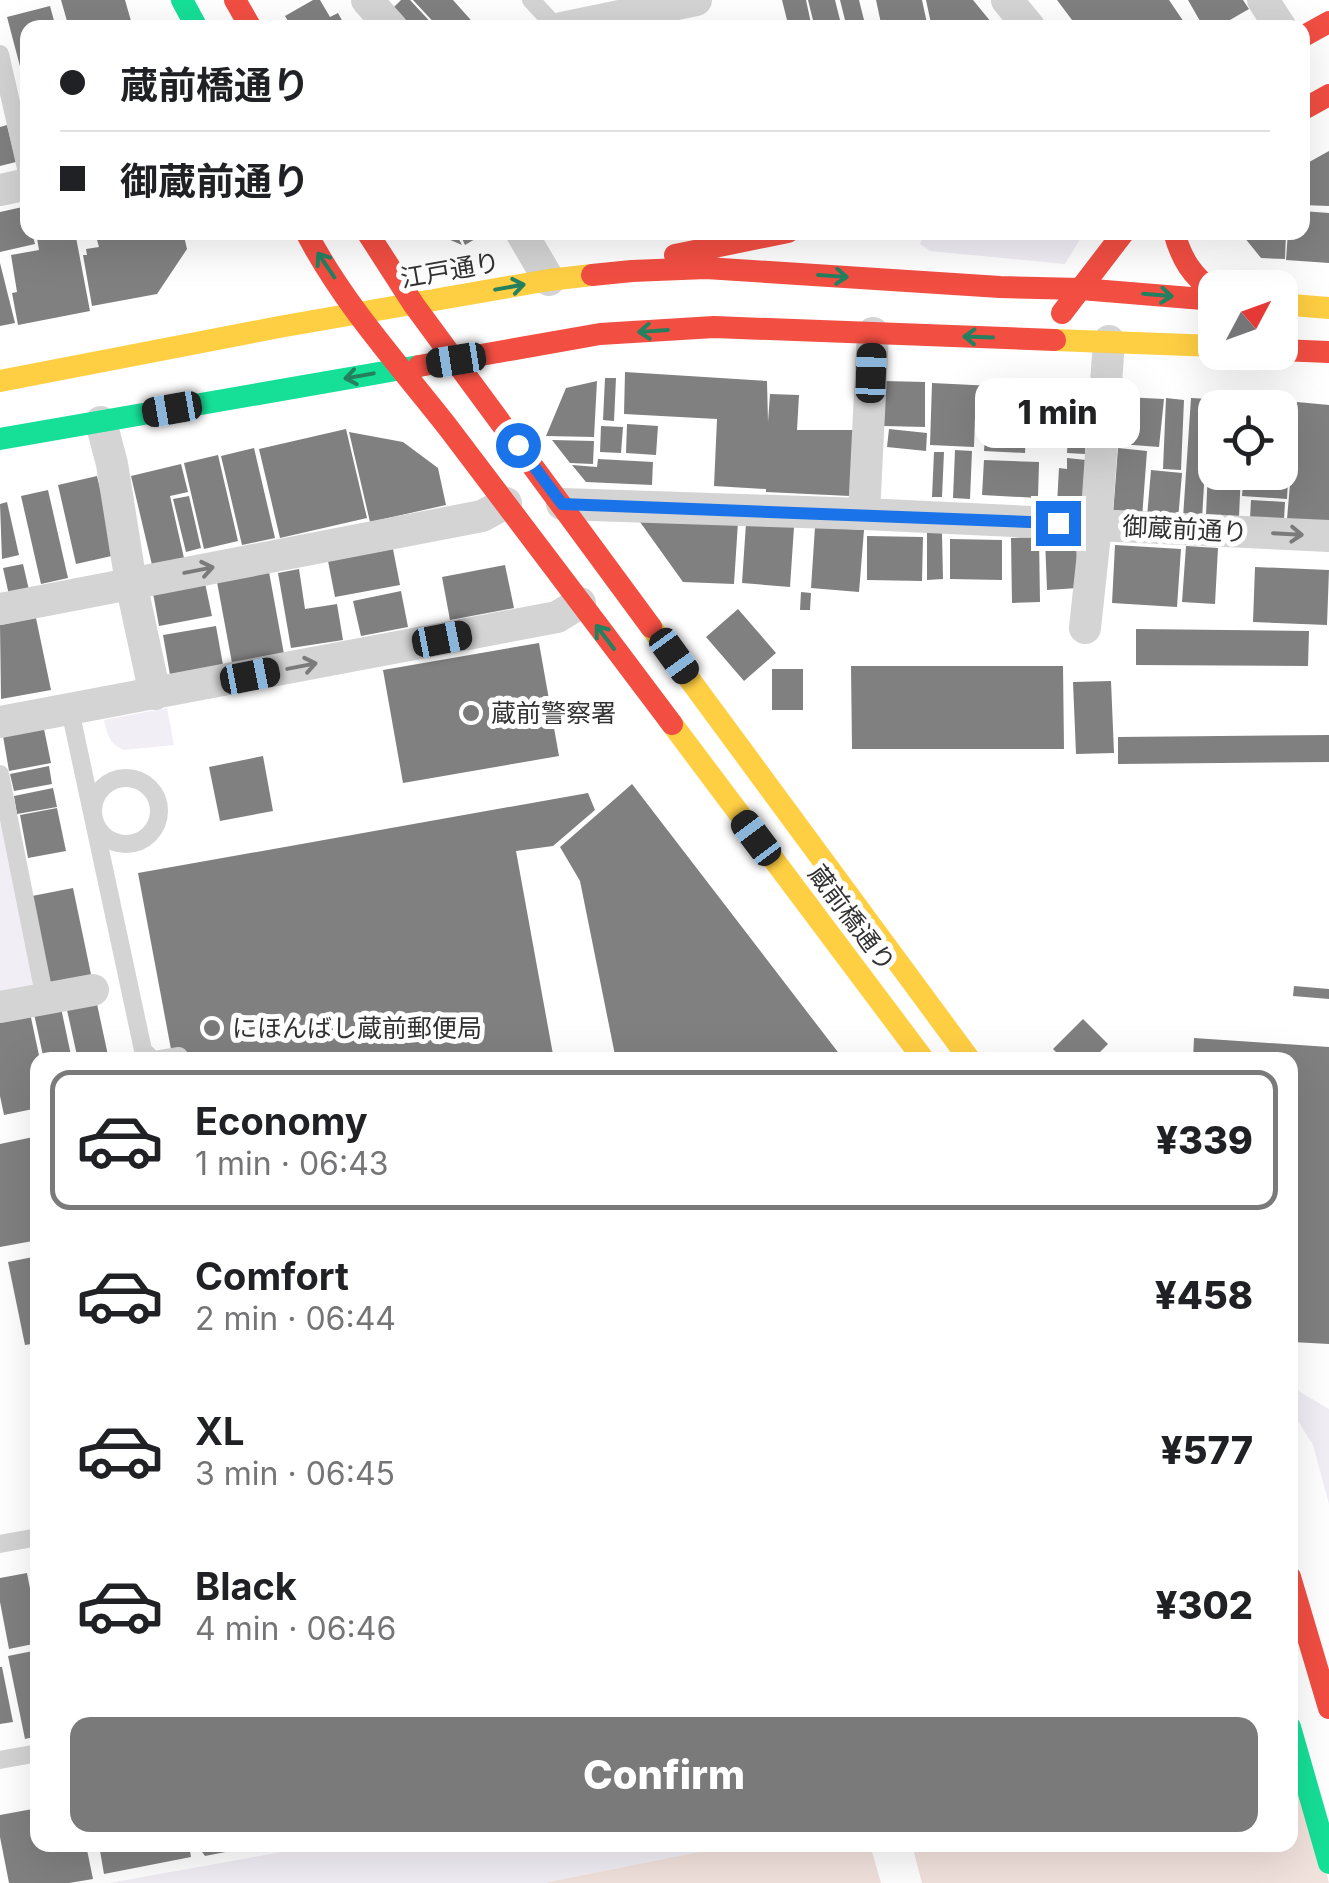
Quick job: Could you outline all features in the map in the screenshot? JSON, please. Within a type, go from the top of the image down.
[{"type":"main road","name":"蔵前橋通り","points":[[310,240],[360,314],[918,1052]]},
{"type":"main road","name":"蔵前橋通り","points":[[372,240],[414,305],[964,1052]]},
{"type":"main road","points":[[549,280],[727,240]]},
{"type":"main road","points":[[1024,338],[1040,334],[1050,326],[1118,240]]},
{"type":"main road","points":[[1176,240],[1181,256],[1198,279]]},
{"type":"main road","name":"江戸通り","points":[[0,381],[549,280],[632,272],[706,268],[1198,299]]},
{"type":"main road","points":[[1298,305],[1329,308]]},
{"type":"main road","points":[[0,439],[600,334],[714,327],[1198,345]]},
{"type":"main road","points":[[1298,351],[1329,352]]},
{"type":"main road","points":[[1298,1601],[1329,1708]]},
{"type":"main road","points":[[1298,1755],[1329,1862]]},
{"type":"street","points":[[598,20],[694,0]]},
{"type":"street","points":[[1008,0],[1024,20]]},
{"type":"street","points":[[526,240],[549,280]]},
{"type":"street","points":[[864,514],[872,333]]},
{"type":"street","points":[[1085,628],[1109,340]]},
{"type":"street","points":[[101,422],[155,694]]},
{"type":"street","points":[[0,609],[482,516],[506,503]]},
{"type":"street","name":"御蔵前通り","points":[[562,504],[1329,536]]},
{"type":"street","points":[[0,722],[557,617],[580,604]]},
{"type":"street","points":[[0,1007],[94,990]]},
{"type":"lane","points":[[531,0],[552,20]]},
{"type":"lane","points":[[0,54],[20,144]]},
{"type":"lane","points":[[70,710],[98,830],[106,838],[126,844],[137,842]]},
{"type":"lane","points":[[82,766],[92,772],[143,782],[157,798],[159,819],[147,838],[100,851]]},
{"type":"lane","points":[[0,774],[45,999]]},
{"type":"lane","points":[[121,778],[101,788],[92,809],[145,1052]]},
{"type":"lane","points":[[0,1544],[30,1538]]},
{"type":"lane","points":[[0,1760],[30,1754]]},
{"type":"shaded area","points":[[922,240],[1080,240],[1065,264],[930,251],[920,244]]},
{"type":"shaded area","points":[[167,708],[174,745],[124,750],[110,738],[104,720]]},
{"type":"shaded area","points":[[0,805],[39,992],[0,999]]},
{"type":"shaded area","points":[[1298,1391],[1329,1409],[1329,1504],[1313,1445],[1298,1421]]},
{"type":"shaded area","points":[[1298,1758],[1329,1883],[543,1883],[699,1852],[1298,1852]]},
{"type":"shaded area","points":[[282,1852],[699,1852],[543,1883],[109,1883]]},
{"type":"pier","points":[[872,1852],[914,1852],[922,1883],[881,1883]]},
{"type":"building","points":[[61,0],[125,0],[131,20],[67,20]]},
{"type":"building","points":[[320,0],[330,17],[338,13],[342,20],[287,20],[285,16]]},
{"type":"building","points":[[401,0],[410,0],[429,20],[400,20],[391,10]]},
{"type":"building","points":[[413,0],[453,0],[471,20],[432,20]]},
{"type":"building","points":[[782,0],[806,0],[810,20],[787,20]]},
{"type":"building","points":[[808,0],[835,0],[840,20],[813,20]]},
{"type":"building","points":[[840,0],[859,0],[864,20],[845,20]]},
{"type":"building","points":[[876,0],[922,0],[926,20],[880,20]]},
{"type":"building","points":[[926,0],[973,0],[989,20],[930,20]]},
{"type":"building","points":[[1057,0],[1169,0],[1183,20],[1072,20]]},
{"type":"building","points":[[1188,0],[1243,0],[1249,9],[1230,20],[1199,20]]},
{"type":"building","points":[[50,6],[54,20],[20,20],[20,66],[7,17]]},
{"type":"building","points":[[7,125],[16,162],[0,166],[0,127]]},
{"type":"building","points":[[1329,151],[1329,206],[1310,205],[1310,162]]},
{"type":"building","points":[[20,208],[20,240],[34,240],[35,244],[0,252],[0,212]]},
{"type":"building","points":[[1310,212],[1329,213],[1329,263],[1286,260],[1287,240],[1310,240]]},
{"type":"building","points":[[37,240],[77,240],[90,311],[18,325],[11,255],[39,250]]},
{"type":"building","points":[[97,240],[185,240],[187,249],[157,294],[92,306],[83,255],[87,255],[86,249],[99,247]]},
{"type":"building","points":[[1246,240],[1286,240],[1285,259],[1261,258]]},
{"type":"building","points":[[0,263],[15,323],[0,326]]},
{"type":"building","points":[[625,372],[767,381],[768,422],[770,394],[799,395],[797,430],[853,430],[850,496],[714,486],[717,419],[624,414]]},
{"type":"building","points":[[605,378],[616,378],[614,421],[603,420]]},
{"type":"building","points":[[597,381],[594,437],[546,436],[566,388]]},
{"type":"building","points":[[884,381],[925,382],[925,427],[884,426]]},
{"type":"building","points":[[932,383],[993,386],[991,418],[975,417],[974,447],[930,445]]},
{"type":"building","points":[[997,387],[1028,389],[1025,453],[984,451],[986,422],[995,423]]},
{"type":"building","points":[[1036,387],[1067,389],[1065,446],[1034,445]]},
{"type":"building","points":[[1070,394],[1087,394],[1085,454],[1067,453]]},
{"type":"building","points":[[1124,397],[1164,399],[1159,447],[1120,444]]},
{"type":"building","points":[[1166,398],[1184,400],[1181,470],[1163,469]]},
{"type":"building","points":[[1191,398],[1198,398],[1198,490],[1204,490],[1202,519],[1183,518]]},
{"type":"building","points":[[1298,402],[1329,405],[1329,522],[1287,519],[1289,490],[1298,490]]},
{"type":"building","points":[[627,424],[658,426],[656,455],[626,453]]},
{"type":"building","points":[[601,426],[623,427],[621,453],[600,452]]},
{"type":"building","points":[[346,429],[367,518],[280,538],[259,449]]},
{"type":"building","points":[[889,429],[927,433],[926,451],[887,447]]},
{"type":"building","points":[[349,432],[403,442],[438,468],[446,505],[370,522]]},
{"type":"building","points":[[552,440],[594,441],[593,464],[570,463]]},
{"type":"building","points":[[254,448],[275,538],[242,545],[221,456]]},
{"type":"building","points":[[1118,448],[1147,451],[1142,518],[1113,515]]},
{"type":"building","points":[[955,450],[972,451],[970,499],[953,498]]},
{"type":"building","points":[[934,452],[944,452],[942,497],[932,497]]},
{"type":"building","points":[[218,455],[238,541],[204,549],[184,463]]},
{"type":"building","points":[[1067,458],[1086,460],[1084,506],[1057,504],[1059,468],[1067,469]]},
{"type":"building","points":[[598,459],[653,462],[652,485],[586,482],[572,465],[597,467]]},
{"type":"building","points":[[984,460],[1039,462],[1038,498],[982,495]]},
{"type":"building","points":[[181,464],[188,492],[170,496],[184,558],[152,565],[131,476]]},
{"type":"building","points":[[1151,470],[1182,473],[1178,520],[1147,517]]},
{"type":"building","points":[[97,476],[116,555],[76,564],[58,485]]},
{"type":"building","points":[[48,490],[68,578],[41,584],[21,496]]},
{"type":"building","points":[[1207,490],[1240,490],[1239,517],[1206,515]]},
{"type":"building","points":[[1242,490],[1287,490],[1287,499],[1242,496]]},
{"type":"building","points":[[189,496],[201,548],[186,552],[173,499]]},
{"type":"building","points":[[1251,500],[1285,502],[1284,520],[1250,519]]},
{"type":"building","points":[[7,502],[19,555],[2,559],[0,504]]},
{"type":"building","points":[[635,515],[738,522],[734,584],[683,582]]},
{"type":"building","points":[[746,523],[794,527],[790,587],[742,583]]},
{"type":"building","points":[[815,527],[864,530],[859,592],[811,588]]},
{"type":"building","points":[[927,533],[942,533],[943,579],[927,580]]},
{"type":"building","points":[[867,536],[923,537],[922,581],[867,580]]},
{"type":"building","points":[[1039,537],[1040,602],[1012,603],[1011,538]]},
{"type":"building","points":[[1076,538],[1078,588],[1047,590],[1045,539]]},
{"type":"building","points":[[950,539],[1002,540],[1002,580],[950,579]]},
{"type":"building","points":[[1115,545],[1181,549],[1177,607],[1112,603]]},
{"type":"building","points":[[1186,546],[1218,548],[1215,604],[1182,602]]},
{"type":"building","points":[[393,549],[400,585],[335,597],[328,561]]},
{"type":"building","points":[[23,564],[29,590],[9,595],[3,568]]},
{"type":"building","points":[[505,565],[514,608],[450,620],[442,577]]},
{"type":"building","points":[[1255,567],[1329,570],[1327,625],[1253,622]]},
{"type":"building","points":[[299,569],[305,609],[337,604],[343,640],[291,648],[278,573]]},
{"type":"building","points":[[269,572],[284,654],[232,663],[217,582]]},
{"type":"building","points":[[205,583],[212,616],[159,626],[153,593]]},
{"type":"building","points":[[401,591],[408,627],[361,636],[353,601]]},
{"type":"building","points":[[801,592],[811,593],[810,610],[800,610]]},
{"type":"building","points":[[738,609],[776,653],[744,681],[706,637]]},
{"type":"building","points":[[36,618],[51,690],[1,699],[0,625]]},
{"type":"building","points":[[216,626],[223,665],[170,675],[163,635]]},
{"type":"building","points":[[1136,629],[1309,631],[1308,666],[1136,665]]},
{"type":"building","name":"蔵前警察署","points":[[539,643],[559,756],[403,783],[383,670]]},
{"type":"building","points":[[851,666],[1063,666],[1064,749],[852,749]]},
{"type":"building","points":[[772,669],[803,669],[803,710],[772,710]]},
{"type":"building","points":[[1111,681],[1114,753],[1076,754],[1073,682]]},
{"type":"building","points":[[44,729],[51,763],[9,771],[3,736]]},
{"type":"building","points":[[1329,735],[1329,762],[1118,764],[1118,737]]},
{"type":"building","points":[[263,756],[273,811],[220,821],[209,767]]},
{"type":"building","points":[[49,766],[52,784],[14,791],[10,774]]},
{"type":"building","points":[[632,784],[838,1052],[614,1052],[580,881],[560,847]]},
{"type":"building","points":[[53,788],[57,807],[17,814],[14,796]]},
{"type":"building","points":[[588,793],[595,810],[553,846],[516,851],[553,1052],[172,1052],[138,873]]},
{"type":"building","points":[[57,808],[66,851],[28,858],[20,815]]},
{"type":"building","points":[[73,888],[93,984],[48,991],[27,897]]},
{"type":"building","points":[[1294,986],[1329,989],[1329,999],[1293,996]]},
{"type":"building","points":[[97,1004],[107,1052],[76,1052],[67,1010]]},
{"type":"building","points":[[61,1008],[70,1052],[42,1052],[34,1014]]},
{"type":"building","points":[[30,1013],[38,1052],[30,1052],[30,1110],[4,1115],[0,1096],[0,1020]]},
{"type":"building","points":[[1083,1019],[1108,1044],[1100,1052],[1053,1049]]},
{"type":"building","points":[[1194,1038],[1329,1047],[1329,1344],[1298,1342],[1298,1052],[1193,1052]]},
{"type":"building","points":[[30,1138],[30,1241],[0,1247],[0,1144]]},
{"type":"building","points":[[30,1258],[30,1344],[25,1345],[8,1262]]},
{"type":"building","points":[[27,1573],[30,1645],[9,1649],[0,1602],[0,1578]]},
{"type":"building","points":[[30,1652],[30,1738],[25,1739],[8,1656]]},
{"type":"building","points":[[0,1667],[13,1722],[0,1724]]},
{"type":"building","points":[[30,1809],[30,1852],[87,1852],[93,1879],[9,1883],[0,1815]]},
{"type":"building","points":[[100,1852],[190,1852],[191,1857],[104,1874]]},
{"type":"traffic: fast","points":[[182,0],[193,20]]},
{"type":"traffic: fast","points":[[0,439],[419,366]]},
{"type":"traffic: fast","points":[[1298,1755],[1329,1863]]},
{"type":"traffic: slow","points":[[0,381],[279,327],[592,275]]},
{"type":"traffic: slow","points":[[1298,305],[1329,308]]},
{"type":"traffic: slow","points":[[1055,340],[1198,345]]},
{"type":"traffic: slow","points":[[651,627],[964,1052]]},
{"type":"traffic: slow","points":[[672,724],[918,1052]]},
{"type":"traffic: jam","points":[[235,0],[246,20]]},
{"type":"traffic: jam","points":[[1310,33],[1329,22]]},
{"type":"traffic: jam","points":[[1310,106],[1329,95]]},
{"type":"traffic: jam","points":[[310,240],[355,310],[672,724]]},
{"type":"traffic: jam","points":[[372,240],[414,305],[651,627]]},
{"type":"traffic: jam","points":[[675,255],[749,240]]},
{"type":"traffic: jam","points":[[1062,313],[1118,240]]},
{"type":"traffic: jam","points":[[1177,240],[1198,278]]},
{"type":"traffic: jam","points":[[592,275],[706,268],[1198,299]]},
{"type":"traffic: jam","points":[[419,366],[600,334],[714,327],[1055,340]]},
{"type":"traffic: jam","points":[[1298,351],[1329,352]]},
{"type":"traffic: jam","points":[[1298,1604],[1329,1708]]},
{"type":"place","name":"蔵前警察署","points":[[471,713]]},
{"type":"place","name":"にほんばし蔵前郵便局","points":[[212,1028]]},
{"type":"route","points":[[518,445],[562,504],[1058,523]]}]
